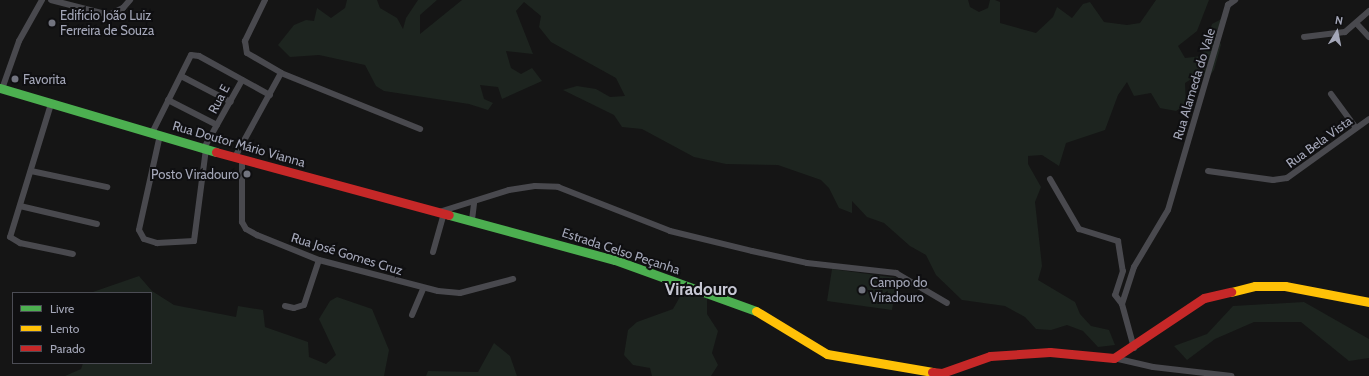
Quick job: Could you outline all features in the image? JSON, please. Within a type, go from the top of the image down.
[{"type":"main road","name":"Rua Doutor Mário Vianna","points":[[1,89],[238,158],[472,220]]},
{"type":"main road","name":"Estrada Celso Peçanha","points":[[472,220],[615,260],[716,296],[761,314],[840,358],[942,373],[990,356],[1050,352],[1114,358]]},
{"type":"main road","points":[[1114,358],[1134,348],[1198,302],[1239,288],[1276,284],[1369,302]]},
{"type":"street","points":[[1,89],[19,41],[42,0]]},
{"type":"street","points":[[51,0],[109,15],[123,8],[130,0]]},
{"type":"street","points":[[265,0],[245,41],[247,53],[281,73],[420,129]]},
{"type":"street","name":"Rua Alameda do Vale","points":[[1122,304],[1134,267],[1168,210],[1180,168],[1194,129],[1228,5],[1236,0]]},
{"type":"street","points":[[1304,37],[1345,32],[1357,24],[1369,11]]},
{"type":"street","points":[[1357,24],[1369,37]]},
{"type":"street","points":[[205,148],[194,241],[157,242],[144,239],[139,230],[156,134],[168,100],[191,55],[196,55],[270,95]]},
{"type":"street","points":[[238,158],[281,73]]},
{"type":"street","points":[[181,76],[231,102]]},
{"type":"street","name":"Rua E","points":[[205,148],[242,80]]},
{"type":"street","points":[[1331,94],[1356,128]]},
{"type":"street","points":[[168,100],[218,125]]},
{"type":"street","points":[[51,104],[11,234],[11,239],[15,242],[73,254]]},
{"type":"street","name":"Rua Bela Vista","points":[[1208,172],[1281,180],[1308,166],[1369,119]]},
{"type":"street","name":"Rua José Gomes Cruz","points":[[238,158],[242,222],[246,229],[319,260],[423,288],[460,293],[513,279]]},
{"type":"street","points":[[31,171],[106,187]]},
{"type":"street","points":[[1050,179],[1079,229],[1118,241],[1123,271],[1115,295],[1122,304],[1134,348]]},
{"type":"street","points":[[433,252],[442,212],[516,189],[558,187],[670,231],[807,263],[896,273],[947,303]]},
{"type":"street","points":[[472,220],[474,203]]},
{"type":"street","points":[[20,206],[97,224]]},
{"type":"street","points":[[285,306],[294,308],[304,304],[319,260]]},
{"type":"street","points":[[412,315],[423,288]]},
{"type":"street","points":[[1114,358],[1153,367],[1231,376]]},
{"type":"shaded area","points":[[347,0],[377,0],[380,8],[397,18],[403,29],[406,18],[418,0],[437,0],[420,15],[420,34],[462,0],[968,0],[970,7],[979,12],[988,8],[990,0],[995,0],[1000,2],[1000,23],[1036,33],[1053,17],[1057,7],[1072,18],[1083,4],[1090,2],[1104,22],[1127,25],[1140,23],[1156,0],[1209,0],[1197,31],[1178,46],[1185,58],[1202,56],[1212,24],[1229,15],[1216,32],[1221,45],[1214,70],[1209,77],[1199,74],[1185,83],[1186,104],[1176,111],[1160,108],[1151,93],[1134,96],[1127,82],[1118,95],[1105,130],[1066,143],[1059,166],[1042,155],[1028,156],[1028,164],[1041,187],[1035,202],[1042,266],[1038,280],[1075,302],[1080,314],[1091,326],[1109,330],[1115,345],[1098,347],[1083,331],[1067,325],[1051,330],[1036,329],[1025,317],[1005,306],[962,300],[936,275],[926,255],[910,246],[884,223],[867,217],[852,201],[852,213],[839,208],[829,188],[821,180],[778,165],[726,164],[694,157],[642,129],[622,127],[614,115],[563,90],[577,86],[596,89],[610,97],[625,96],[616,78],[551,42],[539,27],[541,16],[524,2],[516,11],[533,54],[506,51],[511,68],[521,74],[532,68],[542,81],[502,99],[498,87],[480,85],[484,99],[493,103],[488,110],[469,104],[384,91],[376,86],[365,65],[319,55],[290,57],[278,45],[294,25],[306,20],[314,21],[317,8],[331,18],[345,8]]},
{"type":"shaded area","name":"Campo do Viradouro","points":[[832,269],[897,278],[892,310],[827,301]]},
{"type":"shaded area","points":[[139,276],[152,291],[174,305],[236,317],[238,306],[263,310],[265,327],[308,342],[309,357],[326,364],[336,355],[319,319],[330,301],[337,297],[372,309],[389,350],[384,376],[65,376],[81,369],[83,364],[152,364],[152,292],[93,292]]},
{"type":"shaded area","points":[[685,288],[707,295],[707,314],[718,331],[712,353],[718,365],[711,376],[652,376],[650,368],[633,365],[624,355],[628,330],[637,322],[673,309]]},
{"type":"shaded area","points":[[1304,302],[1369,339],[1369,358],[1349,361],[1301,322],[1254,322],[1215,339],[1187,360],[1174,346],[1207,334],[1233,306]]},
{"type":"shaded area","points":[[494,343],[510,356],[517,376],[426,376],[428,371],[478,372]]},
{"type":"traffic: fast","points":[[0,88],[216,152]]},
{"type":"traffic: fast","points":[[449,215],[615,260],[756,311]]},
{"type":"traffic: slow","points":[[1231,292],[1255,286],[1285,286],[1369,302]]},
{"type":"traffic: slow","points":[[756,311],[827,354],[932,372]]},
{"type":"traffic: jam","points":[[216,152],[449,215]]},
{"type":"traffic: jam","points":[[932,372],[942,373],[990,356],[1050,352],[1114,358],[1204,298],[1231,292]]},
{"type":"place","name":"Edifício João Luiz Ferreira de Souza","points":[[52,23]]},
{"type":"place","name":"Favorita","points":[[15,79]]},
{"type":"place","name":"Posto Viradouro","points":[[247,174]]},
{"type":"place","name":"Campo do Viradouro","points":[[862,290]]},
{"type":"district","name":"Viradouro","points":[[701,290]]}]
